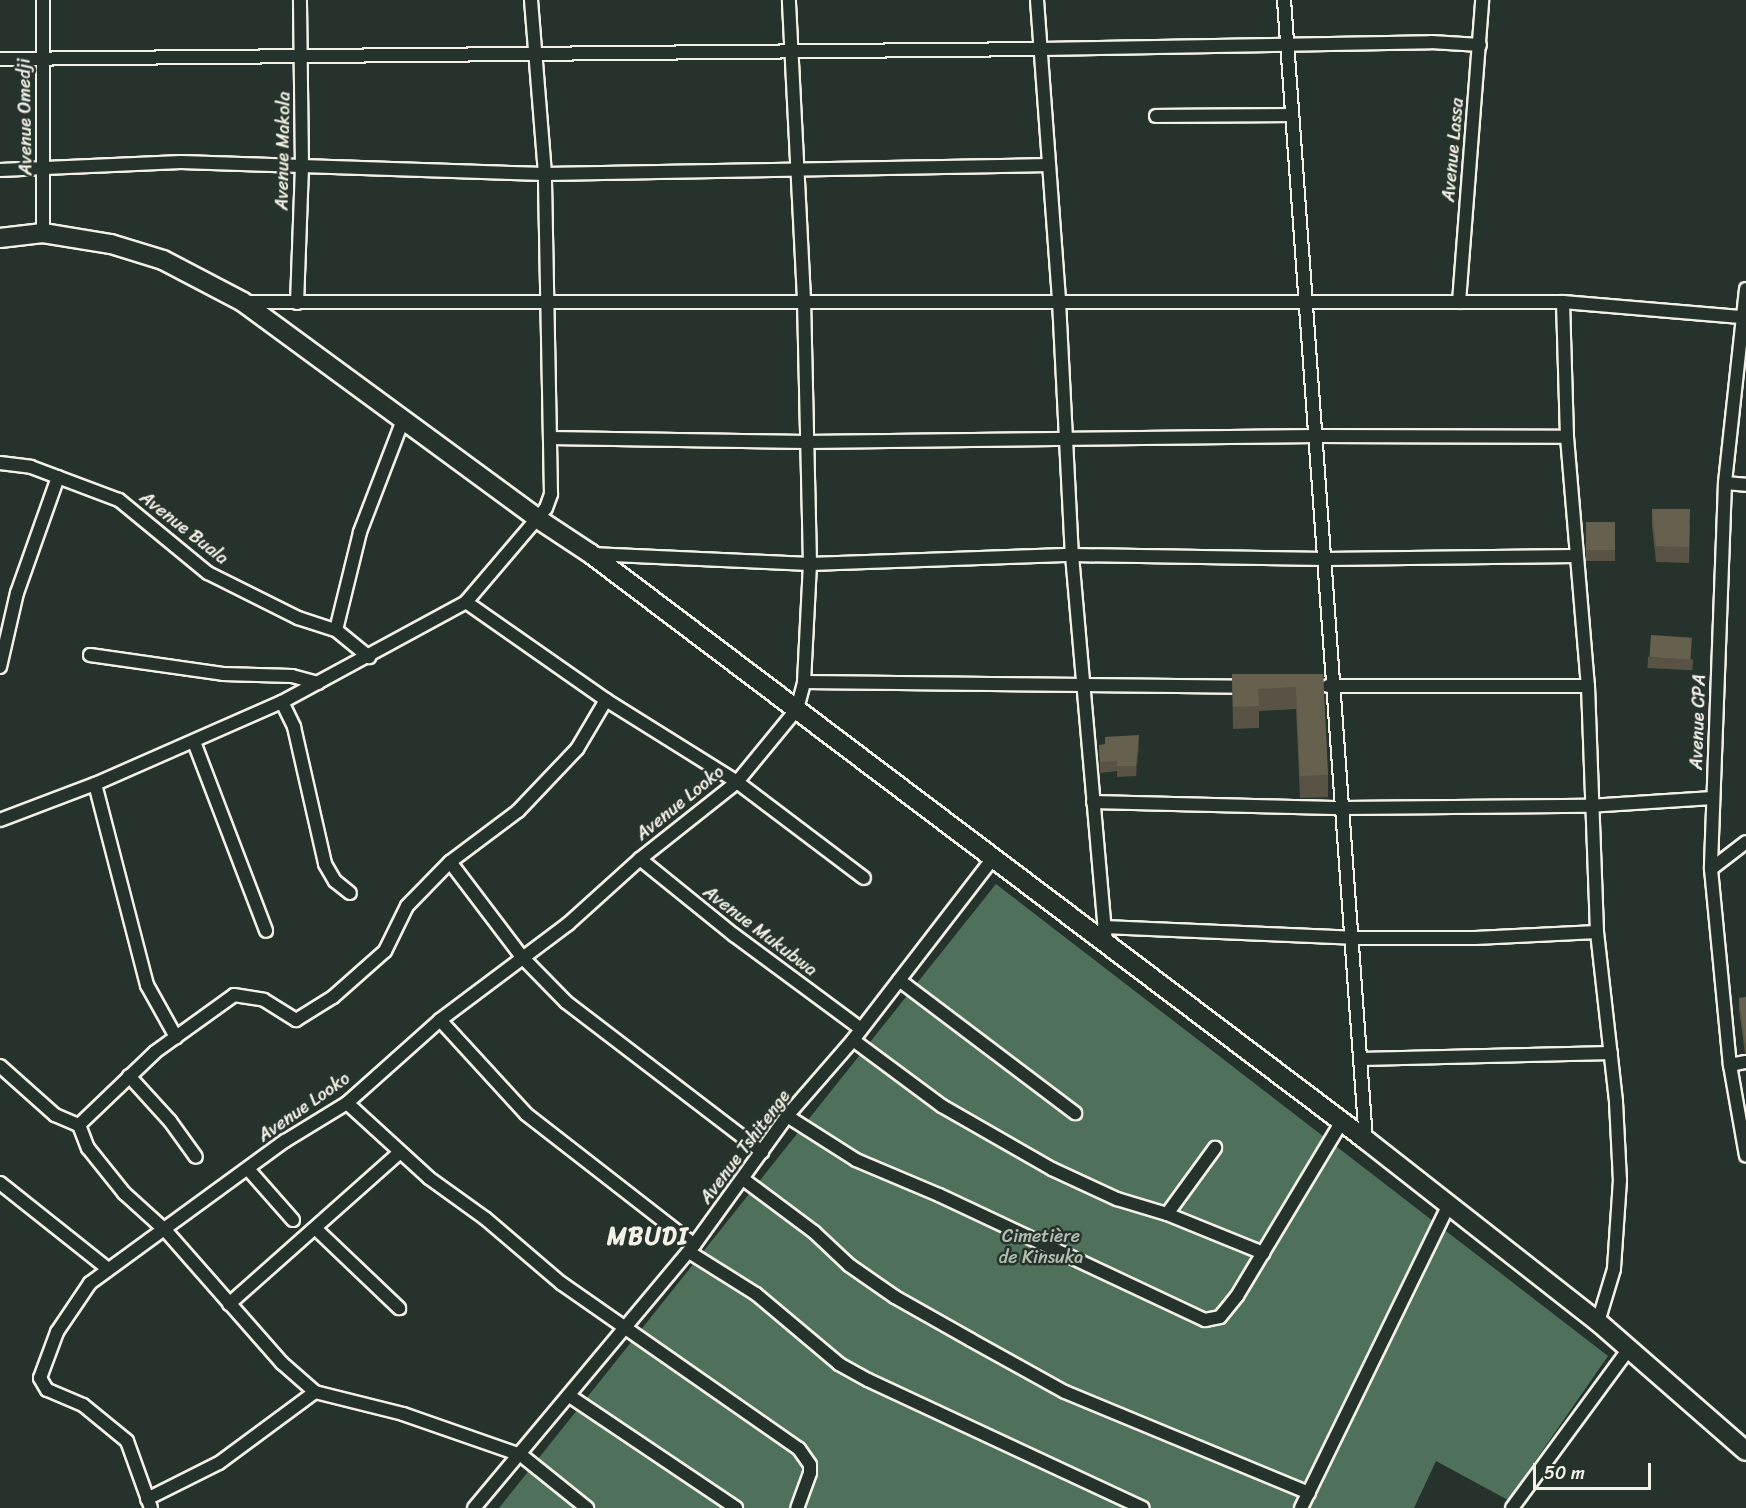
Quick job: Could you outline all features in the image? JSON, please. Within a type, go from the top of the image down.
[{"type":"street","name":"Avenue Omedji","points":[[43,0],[45,168],[43,233]]},
{"type":"street","name":"Avenue Makola","points":[[297,303],[302,167],[300,0]]},
{"type":"street","points":[[0,820],[95,784],[194,742],[282,702],[369,657],[466,602],[538,519],[551,494],[545,301],[545,174],[531,0]]},
{"type":"street","points":[[789,0],[804,299],[810,564],[804,682],[797,710]]},
{"type":"street","points":[[1037,0],[1059,302],[1072,555],[1105,936]]},
{"type":"street","points":[[1284,0],[1290,115],[1304,303],[1317,435],[1366,1140]]},
{"type":"street","name":"Avenue Lassa","points":[[1459,302],[1482,0]]},
{"type":"street","points":[[0,59],[301,54],[1041,50],[1431,42],[1480,45]]},
{"type":"street","points":[[1156,116],[1290,115]]},
{"type":"street","points":[[0,170],[181,162],[545,174],[797,172],[1049,165]]},
{"type":"street","points":[[0,238],[43,233],[111,244],[163,260],[243,302],[538,519],[591,554],[993,858],[1105,936],[1598,1322],[1746,1451]]},
{"type":"street","name":"Avenue CPA","points":[[1746,289],[1725,483],[1711,869],[1730,1065],[1746,1156]]},
{"type":"street","points":[[243,302],[804,299],[1304,303],[1563,302],[1743,317]]},
{"type":"street","points":[[1563,302],[1567,437],[1588,686],[1590,807],[1597,932],[1611,1053],[1620,1224],[1614,1269],[1598,1322]]},
{"type":"street","points":[[336,630],[360,532],[403,420]]},
{"type":"street","points":[[550,438],[806,442],[1317,435],[1567,437]]},
{"type":"street","name":"Avenue Buala","points":[[0,463],[15,464],[58,477],[119,500],[208,573],[298,618],[336,630],[369,657]]},
{"type":"street","points":[[0,667],[17,593],[58,477]]},
{"type":"street","points":[[1725,483],[1746,485]]},
{"type":"street","points":[[591,554],[810,564],[1072,555],[1325,559],[1576,556]]},
{"type":"street","points":[[466,602],[606,700],[737,782],[864,878]]},
{"type":"street","points":[[90,655],[223,674],[292,676],[318,683]]},
{"type":"street","points":[[804,682],[1085,688],[1263,686]]},
{"type":"street","points":[[1311,686],[1588,686]]},
{"type":"street","points":[[79,1125],[129,1076],[176,1037],[234,995],[252,995],[286,1017],[302,1019],[385,951],[407,906],[450,862],[525,803],[577,749],[606,700]]},
{"type":"street","points":[[282,702],[294,727],[325,864],[335,881],[350,893]]},
{"type":"street","name":"Avenue Looko","points":[[149,1503],[127,1441],[83,1405],[47,1390],[40,1378],[57,1332],[90,1283],[166,1231],[285,1141],[347,1103],[440,1020],[568,924],[640,858],[737,782],[797,710]]},
{"type":"street","points":[[194,742],[266,931]]},
{"type":"street","points":[[95,784],[147,985],[176,1037]]},
{"type":"street","points":[[1093,802],[1344,808],[1590,807],[1713,798]]},
{"type":"street","points":[[1711,869],[1746,842]]},
{"type":"street","name":"Avenue Mukubwa","points":[[640,858],[734,935],[861,1029]]},
{"type":"street","name":"Avenue Tshitenge","points":[[474,1508],[571,1397],[691,1248],[787,1116],[853,1040],[993,858]]},
{"type":"street","points":[[450,862],[522,957],[566,1002],[762,1152]]},
{"type":"street","points":[[1105,936],[1475,938],[1597,932]]},
{"type":"street","points":[[899,980],[1075,1113]]},
{"type":"street","points":[[440,1020],[526,1114],[691,1248],[756,1294],[839,1364],[868,1380],[1143,1508]]},
{"type":"street","points":[[853,1040],[942,1106],[997,1139],[1117,1199],[1167,1214],[1263,1253]]},
{"type":"street","points":[[1361,1059],[1611,1053]]},
{"type":"street","points":[[1730,1065],[1746,1062]]},
{"type":"street","points":[[0,1066],[55,1116],[79,1125],[88,1148],[124,1193],[166,1231],[282,1363],[315,1392],[403,1414],[521,1455],[587,1508]]},
{"type":"street","points":[[129,1076],[170,1121],[196,1157]]},
{"type":"street","points":[[347,1103],[399,1153],[486,1219],[561,1284],[799,1449],[810,1464],[810,1473],[797,1508]]},
{"type":"street","points":[[787,1116],[856,1160],[939,1195],[1205,1320],[1220,1317],[1263,1253],[1342,1121]]},
{"type":"street","points":[[1167,1214],[1215,1148]]},
{"type":"street","points":[[229,1304],[399,1153]]},
{"type":"street","points":[[248,1169],[293,1220]]},
{"type":"street","points":[[743,1179],[886,1290],[1065,1392],[1309,1493]]},
{"type":"street","points":[[0,1183],[108,1269]]},
{"type":"street","points":[[1301,1508],[1449,1204]]},
{"type":"street","points":[[316,1229],[399,1308]]},
{"type":"street","points":[[1512,1508],[1629,1349]]},
{"type":"street","points":[[149,1503],[219,1463],[315,1392]]},
{"type":"street","points":[[571,1397],[736,1508]]},
{"type":"green space","name":"Cimetière de Kinsuka","points":[[996,884],[1608,1356],[1508,1500],[1436,1461],[1414,1508],[499,1508]]},
{"type":"building","points":[[1652,509],[1690,509],[1689,547],[1656,546]]},
{"type":"building","points":[[1586,522],[1615,522],[1615,550],[1586,550]]},
{"type":"building","points":[[1651,635],[1692,638],[1690,660],[1649,657]]},
{"type":"building","points":[[1232,674],[1323,674],[1328,775],[1300,776],[1296,687],[1258,689],[1259,706],[1233,707]]},
{"type":"building","points":[[1139,735],[1136,766],[1117,766],[1117,761],[1100,762],[1099,745],[1105,744],[1105,737]]},
{"type":"building","points":[[1746,997],[1746,1043],[1745,1043],[1739,998]]},
{"type":"district","name":"MBUDI","points":[[648,1237]]}]
